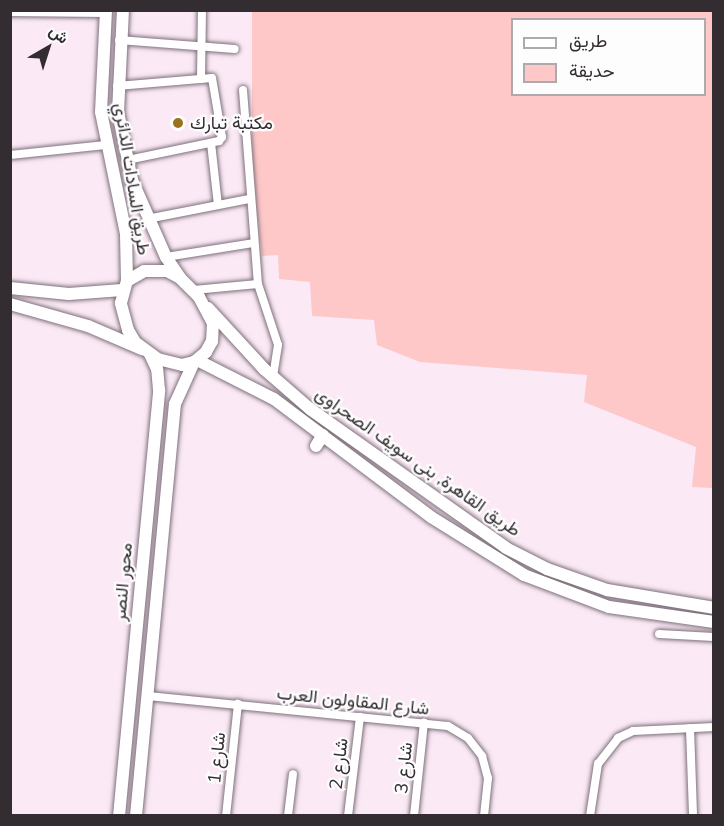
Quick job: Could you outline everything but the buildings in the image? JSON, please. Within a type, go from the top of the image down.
[{"type":"main road","name":"طريق السادات الدائري","points":[[123,10],[117,86],[120,132],[147,219],[166,257],[180,278]]},
{"type":"main road","name":"طريق السادات الدائري","points":[[106,12],[100,79],[105,145],[121,207],[128,250],[124,285]]},
{"type":"main road","points":[[121,207],[134,209],[139,199]]},
{"type":"main road","points":[[10,288],[51,292],[124,285],[144,272],[156,270],[180,278],[194,290],[205,304],[211,317],[213,335],[207,352],[196,361],[173,364],[48,313],[10,304]]},
{"type":"main road","points":[[124,285],[121,303],[128,330],[147,352]]},
{"type":"main road","points":[[48,313],[51,292]]},
{"type":"main road","name":"طريق القاهرة, بنى سويف الصحراوى","points":[[205,304],[273,378],[310,409],[442,505],[526,559],[607,590],[714,608]]},
{"type":"main road","name":"محور النصر","points":[[119,816],[159,390],[157,369],[147,352]]},
{"type":"main road","name":"طريق القاهرة, بنى سويف الصحراوى","points":[[196,361],[255,388],[319,440],[431,517],[524,575],[609,607],[714,622]]},
{"type":"main road","name":"محور النصر","points":[[136,816],[175,404],[196,361]]},
{"type":"street","points":[[201,79],[202,10]]},
{"type":"street","points":[[10,12],[106,12]]},
{"type":"street","points":[[119,40],[235,49]]},
{"type":"street","points":[[117,86],[201,79],[214,82],[222,137],[211,143],[127,160]]},
{"type":"street","points":[[243,90],[249,199],[258,284],[278,345],[273,378]]},
{"type":"street","points":[[211,143],[218,206]]},
{"type":"street","points":[[10,155],[105,145]]},
{"type":"street","points":[[147,219],[249,199]]},
{"type":"street","points":[[166,257],[253,243]]},
{"type":"street","points":[[194,290],[258,284]]},
{"type":"street","points":[[659,634],[714,637]]},
{"type":"street","name":"شارع المقاولون العرب","points":[[148,696],[424,723],[455,729],[479,749],[488,778],[484,816]]},
{"type":"street","name":"شارع 1","points":[[226,816],[238,704]]},
{"type":"street","name":"شارع 2","points":[[348,816],[360,717]]},
{"type":"street","name":"شارع 3","points":[[414,816],[424,723]]},
{"type":"street","points":[[590,816],[598,764],[612,743],[633,731],[714,727]]},
{"type":"street","points":[[690,728],[693,816]]},
{"type":"street","points":[[288,816],[293,774]]},
{"type":"green space","points":[[252,11],[713,11],[713,488],[692,487],[696,447],[584,402],[587,375],[420,362],[377,345],[374,320],[312,316],[310,282],[279,279],[278,255],[262,256],[252,167]]},
{"type":"place","name":"مكتبة تبارك","points":[[178,123]]}]
